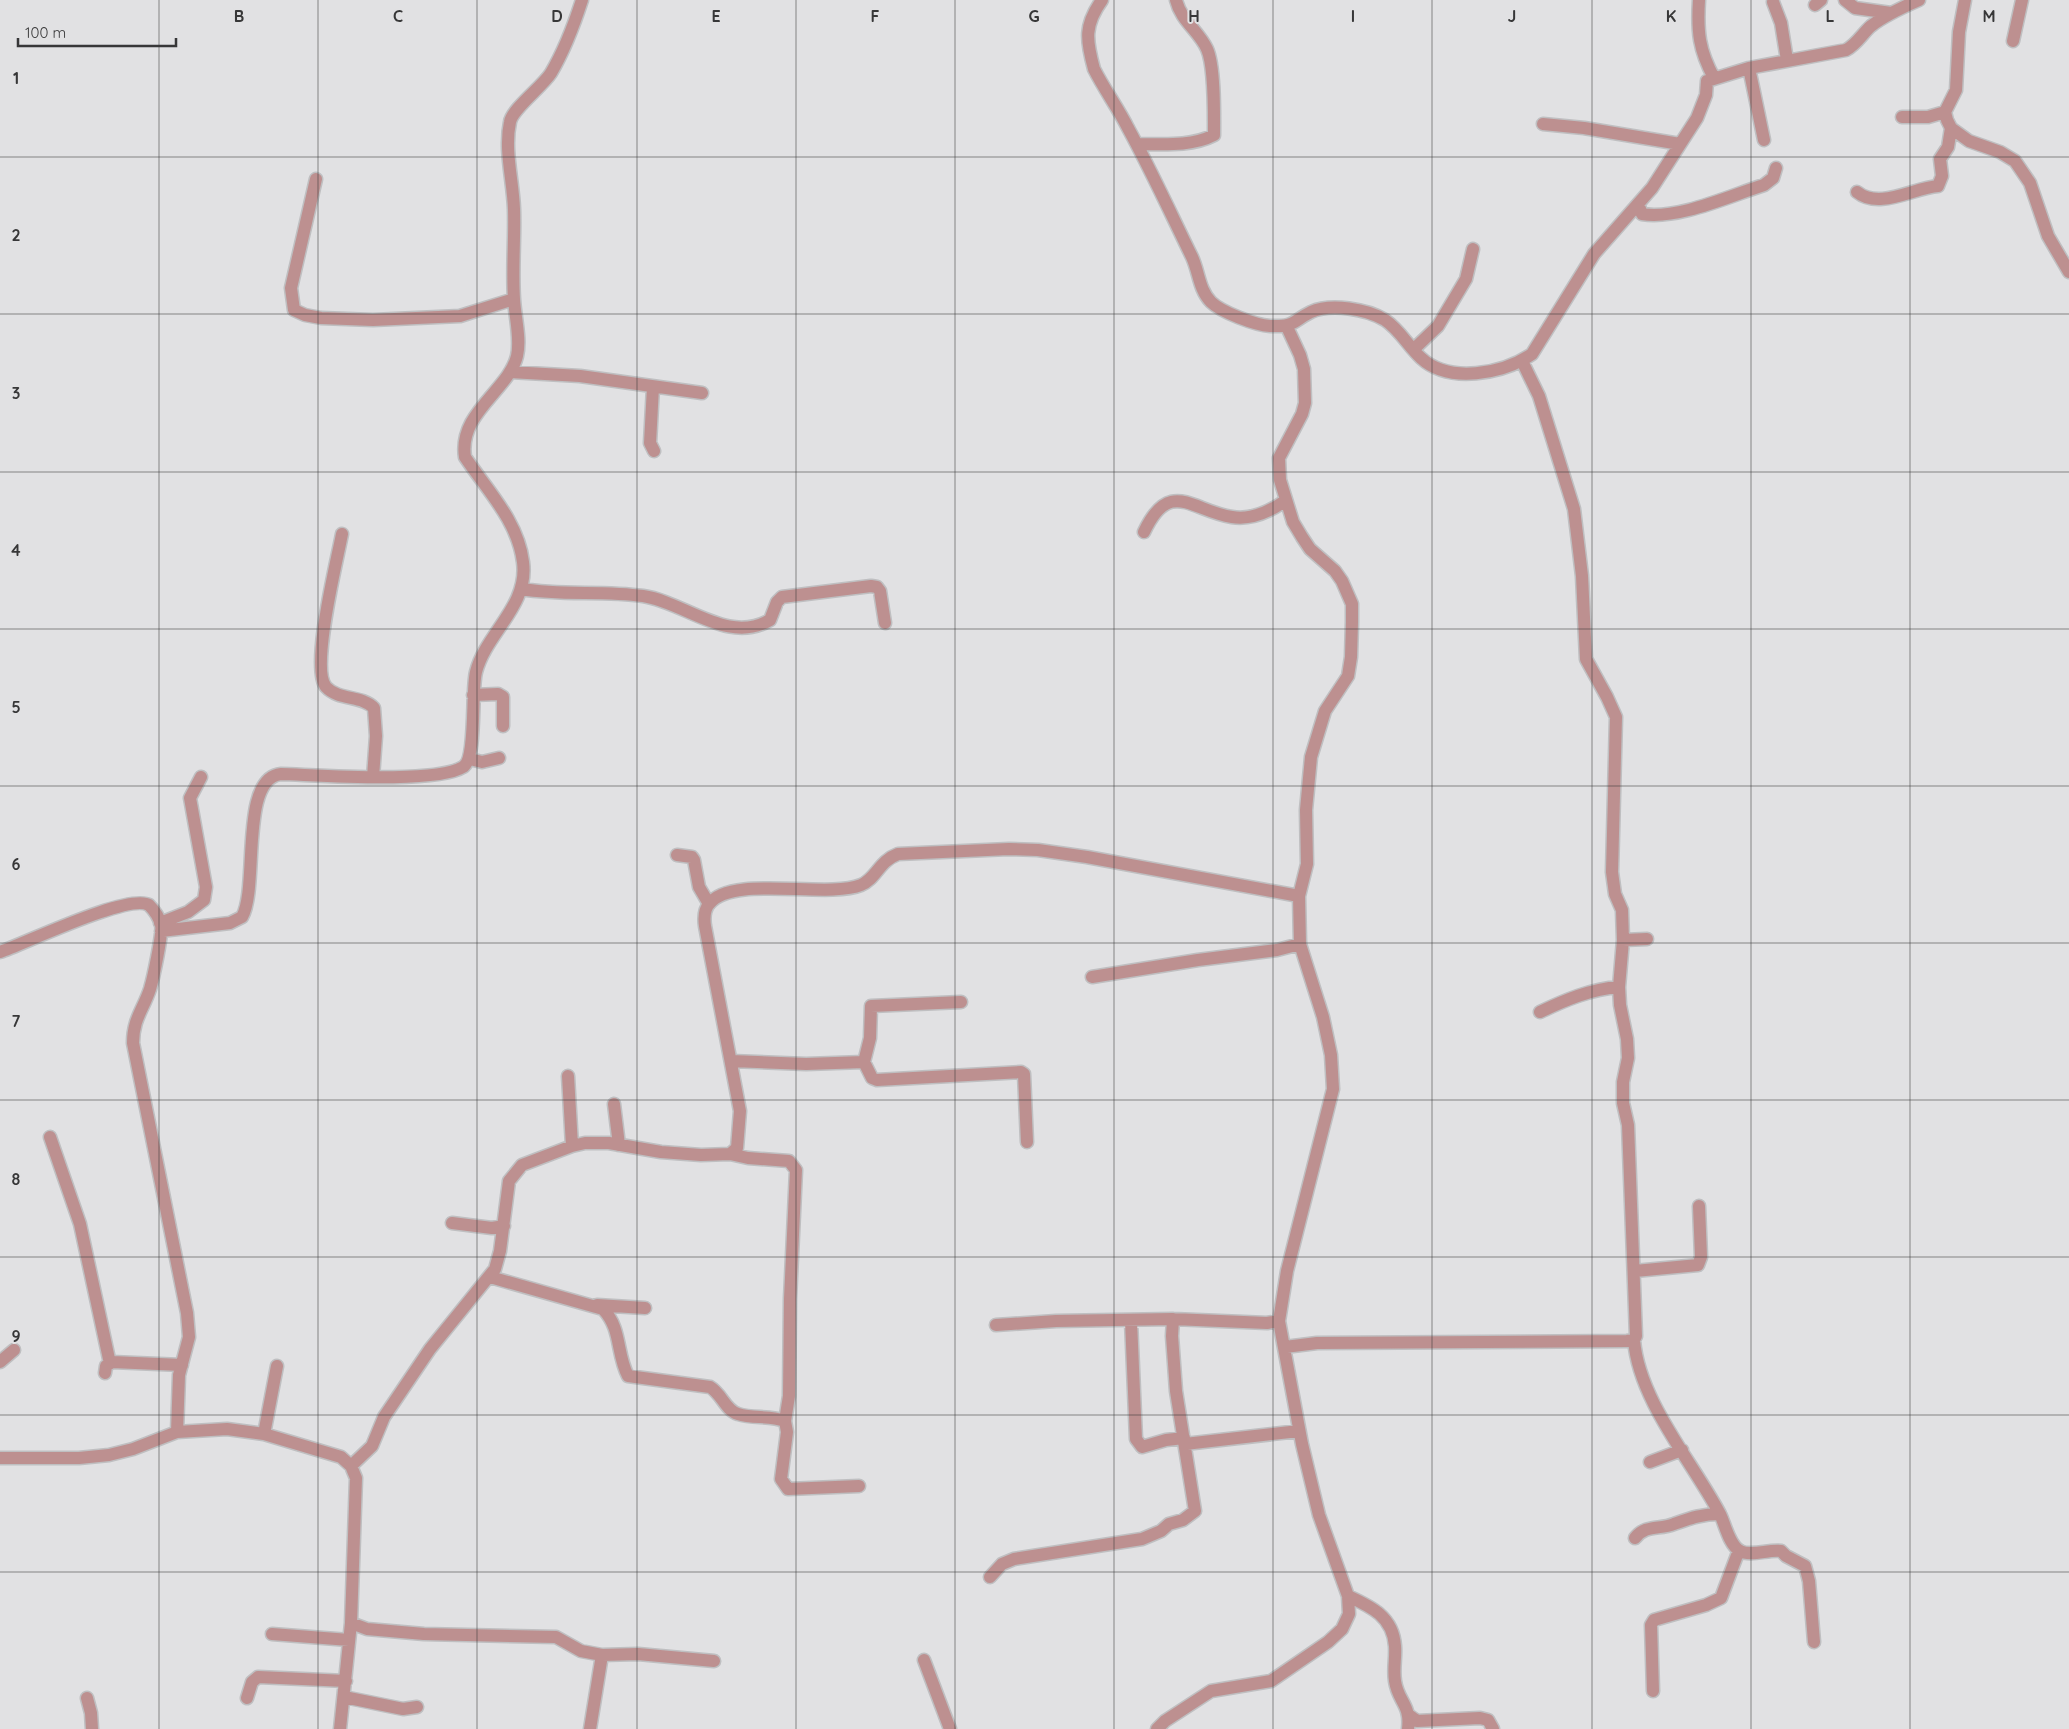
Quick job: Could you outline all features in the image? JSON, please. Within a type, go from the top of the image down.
[{"type":"street","points":[[161,927],[230,923],[242,917],[245,912],[248,894],[257,803],[262,785],[271,777],[282,774],[373,777],[416,776],[453,771],[462,768],[470,759],[473,695],[477,667],[522,589],[523,561],[516,537],[500,503],[468,462],[464,449],[464,442],[478,413],[510,372],[517,356],[514,299],[514,208],[508,141],[510,121],[518,109],[541,87],[552,72],[582,0]]},
{"type":"street","points":[[1102,0],[1088,26],[1089,53],[1100,80],[1137,144],[1193,258],[1204,294],[1211,303],[1221,310],[1265,326],[1287,327],[1310,312],[1322,309],[1346,309],[1370,314],[1384,320],[1431,366],[1443,371],[1462,373],[1482,372],[1522,361],[1532,354],[1542,341],[1594,254],[1652,188],[1702,106],[1706,95],[1707,81],[1749,68],[1846,50],[1854,46],[1872,26],[1891,12],[1919,0]]},
{"type":"street","points":[[1137,144],[1182,144],[1203,140],[1214,135],[1211,64],[1207,49],[1186,22],[1176,0]]},
{"type":"street","points":[[1699,0],[1699,40],[1704,60],[1714,78]]},
{"type":"street","points":[[1846,0],[1855,8],[1891,12]]},
{"type":"street","points":[[1857,192],[1863,197],[1879,201],[1918,188],[1938,186],[1942,176],[1940,159],[1948,147],[1951,128],[1946,112],[1956,90],[1958,32],[1965,0]]},
{"type":"street","points":[[2013,41],[2022,0]]},
{"type":"street","points":[[1773,2],[1781,23],[1786,60]]},
{"type":"street","points":[[1749,68],[1764,140]]},
{"type":"street","points":[[1902,117],[1928,117],[1946,112]]},
{"type":"street","points":[[1543,124],[1584,128],[1680,144]]},
{"type":"street","points":[[1951,128],[1974,144],[2000,152],[2015,161],[2030,184],[2048,236],[2069,272]]},
{"type":"street","points":[[1638,204],[1642,214],[1655,216],[1687,210],[1764,185],[1774,178],[1776,168]]},
{"type":"street","points":[[316,179],[291,288],[294,310],[305,315],[321,318],[429,319],[460,316],[514,299]]},
{"type":"street","points":[[1414,349],[1438,326],[1466,279],[1473,249]]},
{"type":"street","points":[[1157,1729],[1165,1721],[1211,1691],[1272,1681],[1305,1659],[1342,1629],[1348,1616],[1348,1596],[1319,1515],[1299,1431],[1279,1321],[1287,1271],[1333,1089],[1331,1054],[1323,1017],[1300,944],[1299,896],[1307,864],[1306,810],[1311,757],[1325,711],[1348,676],[1351,657],[1352,604],[1335,570],[1310,549],[1293,522],[1280,480],[1279,458],[1302,414],[1306,386],[1300,355],[1287,327]]},
{"type":"street","points":[[1522,361],[1542,406],[1574,509],[1582,576],[1586,659],[1616,717],[1617,744],[1612,872],[1615,894],[1622,910],[1623,940],[1619,987],[1628,1048],[1623,1082],[1623,1103],[1628,1125],[1635,1271],[1635,1358],[1682,1450],[1739,1550],[1721,1598],[1706,1605],[1654,1620],[1651,1624],[1653,1691]]},
{"type":"street","points":[[510,372],[580,376],[702,393]]},
{"type":"street","points":[[653,387],[650,443],[654,451]]},
{"type":"street","points":[[1144,532],[1151,517],[1168,503],[1182,500],[1232,517],[1250,516],[1273,510],[1286,500]]},
{"type":"street","points":[[342,534],[328,600],[319,664],[325,686],[331,692],[369,702],[374,708],[376,736],[373,777]]},
{"type":"street","points":[[522,589],[539,592],[644,596],[726,626],[745,629],[770,620],[777,602],[782,597],[871,586],[877,587],[880,592],[885,623]]},
{"type":"street","points":[[473,695],[498,694],[503,697],[503,726]]},
{"type":"street","points":[[470,759],[482,762],[499,758]]},
{"type":"street","points":[[161,927],[188,912],[204,900],[206,887],[190,798],[201,777]]},
{"type":"street","points":[[730,1154],[737,1148],[740,1121],[731,1061],[704,926],[704,915],[709,904],[723,894],[774,888],[828,889],[862,885],[871,878],[883,862],[898,854],[1009,849],[1088,857],[1299,896]]},
{"type":"street","points":[[676,855],[692,857],[699,887],[709,904]]},
{"type":"street","points":[[0,952],[97,912],[131,903],[140,902],[150,905],[161,927],[150,990],[135,1021],[133,1043],[175,1241],[187,1313],[188,1344],[177,1391],[177,1432]]},
{"type":"street","points":[[1623,940],[1647,939]]},
{"type":"street","points":[[1092,977],[1276,950],[1300,944]]},
{"type":"street","points":[[1540,1012],[1563,1001],[1602,988],[1619,987]]},
{"type":"street","points":[[961,1002],[871,1006],[870,1038],[864,1062],[872,1078],[878,1080],[1021,1072],[1024,1074],[1027,1142]]},
{"type":"street","points":[[731,1061],[806,1064],[864,1062]]},
{"type":"street","points":[[568,1076],[572,1146]]},
{"type":"street","points":[[614,1104],[618,1144]]},
{"type":"street","points":[[50,1137],[80,1224],[96,1308],[109,1359],[108,1368],[182,1365]]},
{"type":"street","points":[[352,1466],[372,1446],[384,1417],[430,1349],[458,1312],[490,1278],[500,1252],[509,1181],[517,1169],[528,1161],[572,1146],[601,1143],[618,1144],[661,1152],[711,1156],[730,1154],[748,1158],[789,1162],[796,1170],[790,1299],[789,1396],[785,1421],[787,1432],[781,1479],[788,1489],[859,1486]]},
{"type":"street","points":[[1635,1271],[1698,1265],[1701,1257],[1699,1206]]},
{"type":"street","points":[[452,1223],[459,1222],[492,1228],[504,1226]]},
{"type":"street","points":[[490,1278],[516,1283],[565,1300],[595,1305],[645,1308]]},
{"type":"street","points":[[595,1305],[603,1309],[614,1323],[628,1376],[710,1388],[720,1395],[736,1414],[785,1421]]},
{"type":"street","points":[[996,1325],[1056,1321],[1173,1319],[1267,1323],[1279,1321]]},
{"type":"street","points":[[990,1577],[1002,1564],[1014,1559],[1142,1539],[1161,1531],[1169,1524],[1178,1523],[1195,1511],[1196,1506],[1188,1472],[1174,1372],[1173,1319]]},
{"type":"street","points":[[1131,1321],[1136,1439],[1142,1447],[1166,1440],[1184,1441],[1299,1431]]},
{"type":"street","points":[[1285,1347],[1318,1343],[1437,1344],[1634,1340]]},
{"type":"street","points":[[0,1362],[14,1350]]},
{"type":"street","points":[[264,1434],[277,1366]]},
{"type":"street","points":[[0,1458],[79,1458],[109,1455],[133,1449],[177,1432],[227,1429],[264,1434],[341,1457],[352,1466],[356,1478],[351,1623],[340,1729]]},
{"type":"street","points":[[1650,1462],[1682,1450]]},
{"type":"street","points":[[1635,1538],[1641,1530],[1651,1527],[1675,1524],[1694,1516],[1720,1514]]},
{"type":"street","points":[[1739,1550],[1782,1551],[1786,1556],[1805,1566],[1809,1581],[1814,1642]]},
{"type":"street","points":[[1348,1596],[1378,1612],[1387,1620],[1393,1631],[1395,1683],[1410,1716],[1417,1721],[1480,1718],[1488,1720],[1492,1729]]},
{"type":"street","points":[[351,1623],[368,1629],[424,1634],[556,1637],[581,1651],[602,1655],[638,1654],[714,1661]]},
{"type":"street","points":[[272,1634],[349,1640]]},
{"type":"street","points":[[590,1729],[602,1655]]},
{"type":"street","points":[[924,1660],[950,1729]]},
{"type":"street","points":[[247,1698],[252,1682],[258,1677],[346,1681]]},
{"type":"street","points":[[344,1697],[403,1709],[417,1707]]},
{"type":"street","points":[[87,1698],[92,1713],[92,1729]]},
{"type":"street","points":[[1408,1729],[1410,1716]]}]
